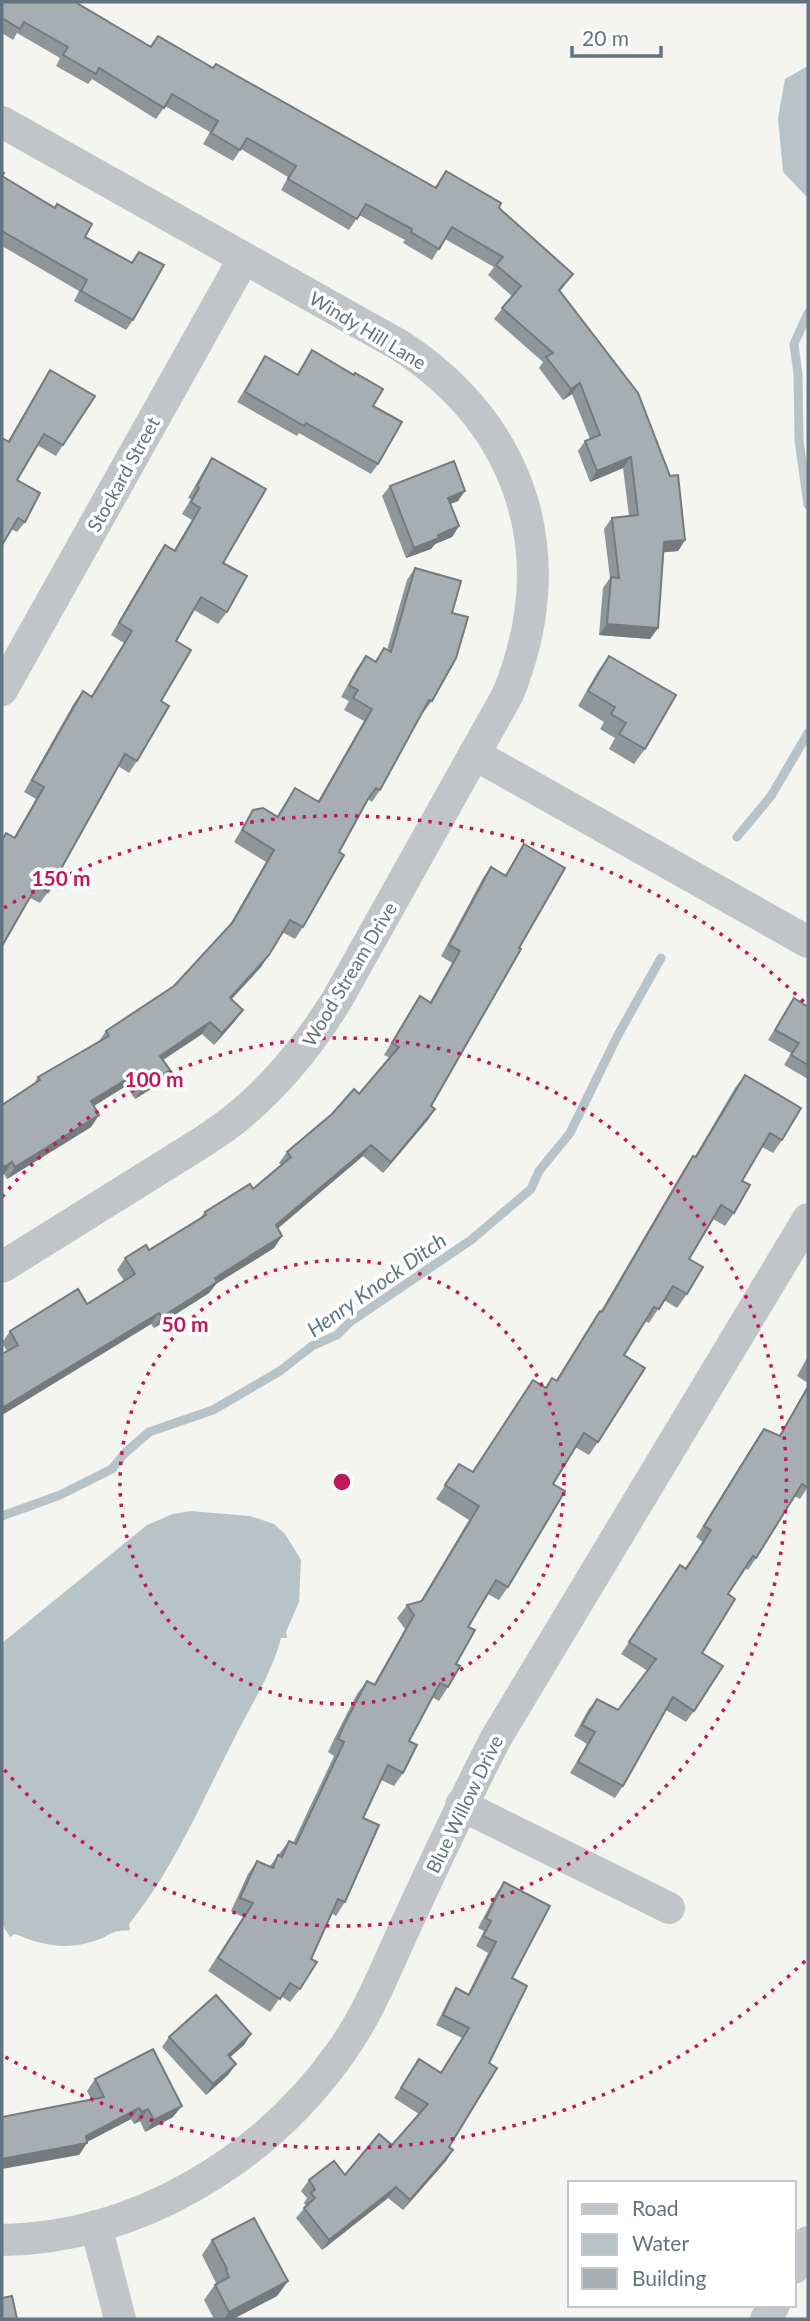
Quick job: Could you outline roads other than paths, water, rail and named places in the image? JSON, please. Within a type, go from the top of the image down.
[{"type":"street","name":"Windy Hill Lane","points":[[2,122],[399,345],[430,366],[460,394],[481,419],[513,475],[530,538],[533,603],[520,664],[508,694],[474,754]]},
{"type":"street","name":"Stockard Street","points":[[2,691],[244,258]]},
{"type":"street","points":[[474,754],[808,942]]},
{"type":"street","name":"Wood Stream Drive","points":[[2,1267],[204,1142],[274,1085],[322,1024],[474,754]]},
{"type":"street","name":"Blue Willow Drive","points":[[2,2240],[27,2239],[96,2226],[151,2207],[195,2186],[236,2160],[271,2132],[318,2082],[340,2053],[372,2001],[461,1805],[496,1738],[808,1219]]},
{"type":"street","points":[[461,1805],[669,1908]]},
{"type":"street","points":[[96,2226],[121,2319]]},
{"type":"street","points":[[796,2264],[808,2242]]},
{"type":"water","points":[[808,66],[808,198],[783,172],[778,118],[785,79]]},
{"type":"water","points":[[191,1511],[250,1516],[274,1524],[285,1534],[301,1560],[299,1602],[286,1632],[287,1638],[281,1638],[266,1678],[185,1836],[145,1903],[129,1924],[130,1930],[115,1932],[88,1943],[67,1946],[36,1942],[15,1934],[10,1937],[2,1924],[2,1643],[147,1525],[173,1514]]},
{"type":"waterway","name":"Henry Knock Ditch","points":[[808,313],[794,344],[798,374],[799,440],[808,505]]},
{"type":"waterway","name":"Henry Knock Ditch","points":[[737,837],[771,796],[808,733]]},
{"type":"waterway","name":"Henry Knock Ditch","points":[[2,1516],[60,1495],[112,1469],[124,1454],[149,1432],[213,1410],[280,1371],[312,1346],[337,1335],[350,1322],[471,1240],[531,1189],[539,1171],[570,1133],[618,1035],[661,958]]}]
